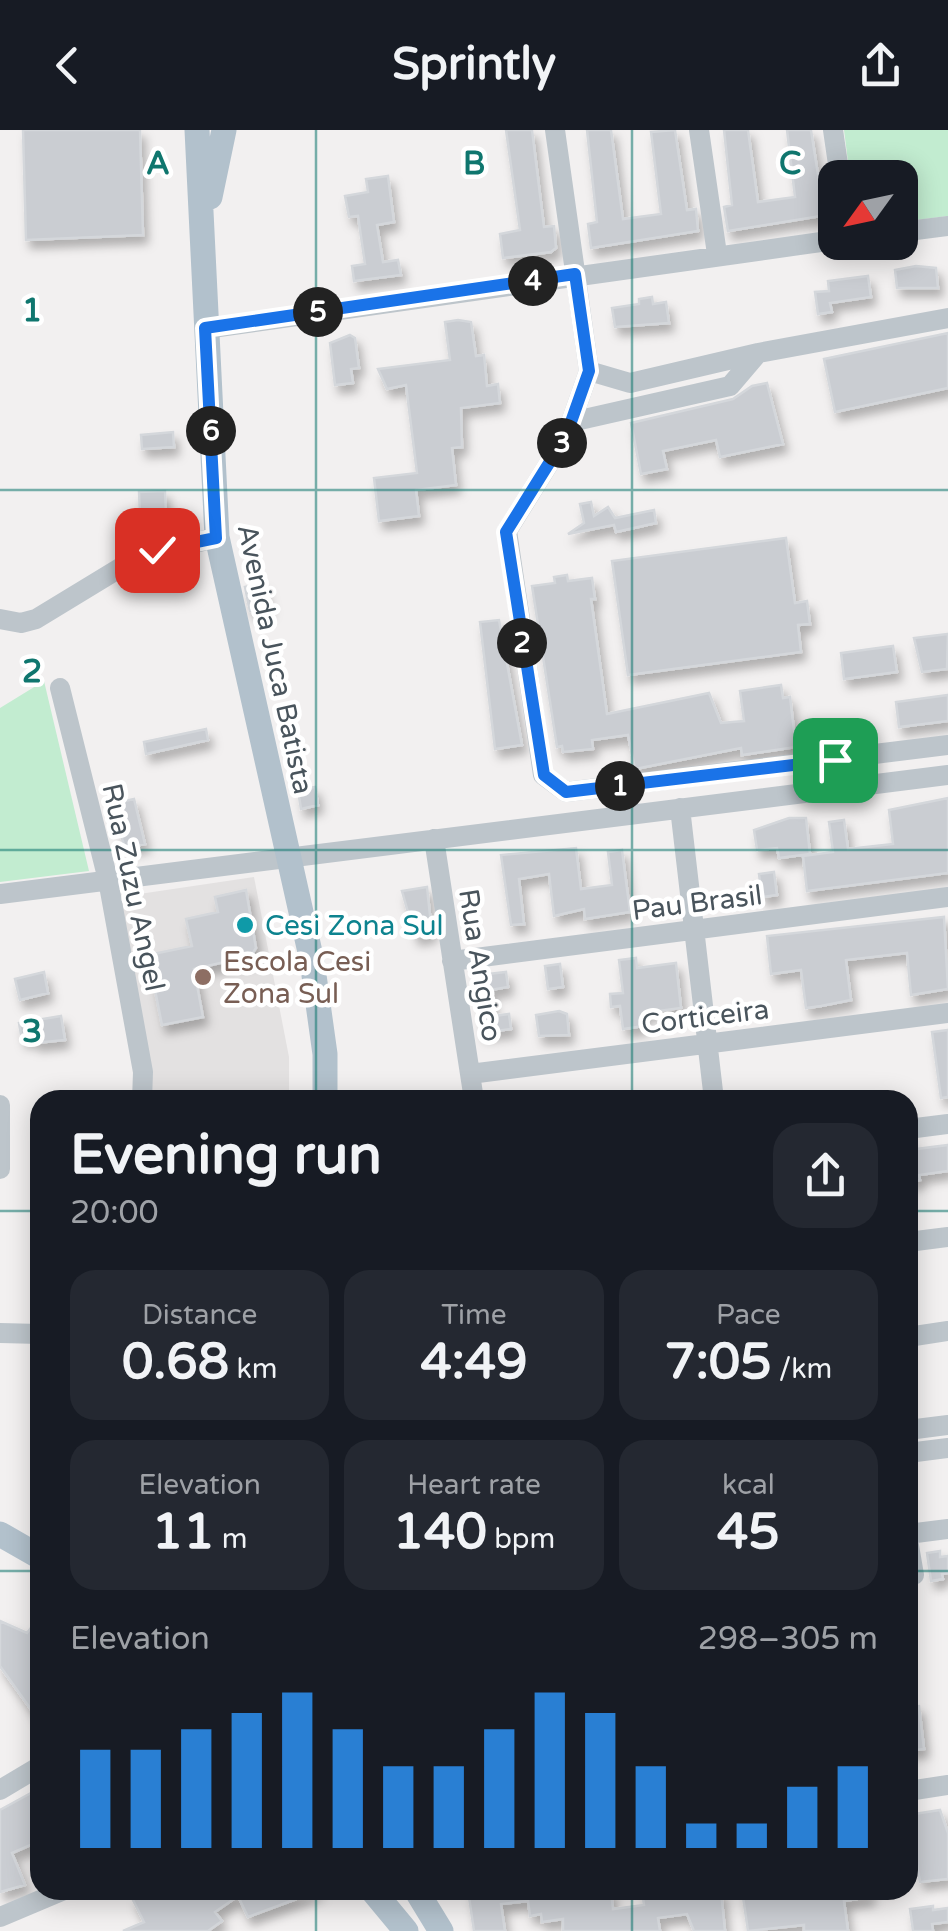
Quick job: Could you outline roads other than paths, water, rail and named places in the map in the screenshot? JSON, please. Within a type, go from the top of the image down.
[{"type":"main road","name":"Avenida Juca Batista","points":[[197,130],[216,538],[312,961],[325,1054],[325,1090]]},
{"type":"main road","name":"Avenida Juca Batista","points":[[204,227],[224,130]]},
{"type":"main road","points":[[0,1534],[30,1551]]},
{"type":"main road","points":[[380,1900],[406,1931]]},
{"type":"main road","points":[[422,1900],[441,1931]]},
{"type":"street","points":[[555,130],[589,371],[570,422],[506,532],[539,760],[553,786],[566,792],[586,790],[948,745]]},
{"type":"street","points":[[698,130],[716,254]]},
{"type":"street","points":[[833,130],[837,160]]},
{"type":"street","points":[[918,230],[948,226]]},
{"type":"street","points":[[205,328],[818,242]]},
{"type":"street","points":[[589,371],[630,383],[758,353],[948,318]]},
{"type":"street","points":[[570,422],[730,386],[758,353]]},
{"type":"street","points":[[0,619],[22,623],[36,620],[132,560],[216,538]]},
{"type":"street","name":"Rua Zuzu Angel","points":[[60,688],[108,880],[143,1072],[142,1090]]},
{"type":"street","points":[[0,894],[948,775]]},
{"type":"street","points":[[680,808],[713,1090]]},
{"type":"street","name":"Rua Angico","points":[[434,839],[472,1090]]},
{"type":"street","name":"Pau Brasil","points":[[452,961],[948,897]]},
{"type":"street","name":"Corticeira","points":[[470,1074],[948,1012]]},
{"type":"street","points":[[0,1105],[0,1169]]},
{"type":"street","points":[[918,1128],[948,1124]]},
{"type":"street","points":[[918,1241],[948,1237]]},
{"type":"street","points":[[918,1336],[948,1331]]},
{"type":"street","points":[[0,1333],[30,1334]]},
{"type":"street","points":[[918,1428],[948,1424]]},
{"type":"street","points":[[918,1453],[944,1452]]},
{"type":"street","points":[[918,1535],[948,1529]]},
{"type":"street","points":[[0,1790],[30,1772]]},
{"type":"street","points":[[918,1789],[948,1786]]},
{"type":"street","points":[[0,1917],[40,1900]]},
{"type":"place","name":"Cesi Zona Sul","points":[[245,925]]},
{"type":"place","name":"Escola Cesi Zona Sul","points":[[203,977]]}]
